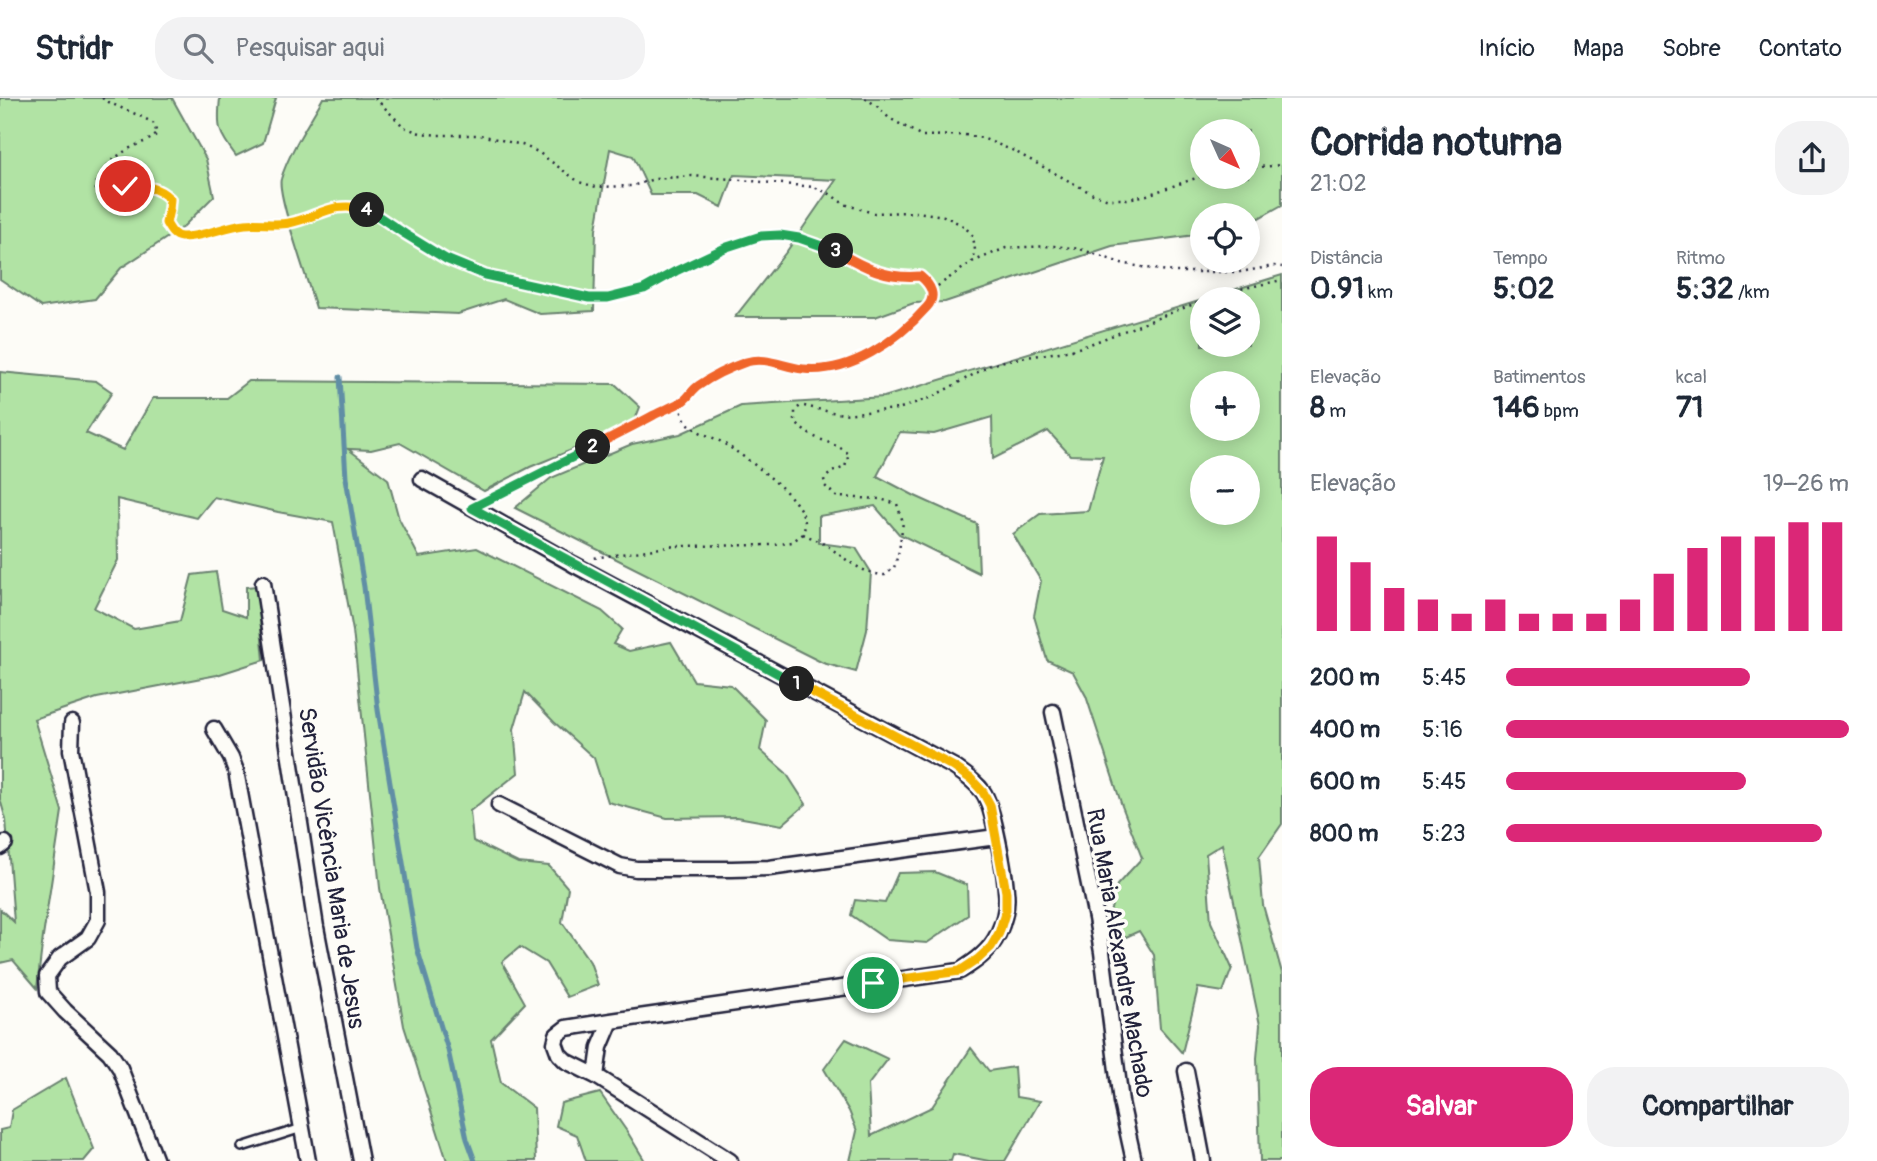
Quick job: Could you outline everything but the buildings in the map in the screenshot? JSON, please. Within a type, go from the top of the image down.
[{"type":"street","points":[[422,479],[573,564],[954,767],[971,779],[990,805],[1006,892],[1006,910],[999,933],[991,947],[960,971],[566,1028],[557,1035],[555,1043],[559,1055],[566,1061],[596,1076],[730,1161]]},
{"type":"street","name":"Servidão Vicência Maria de Jesus","points":[[263,583],[316,927],[361,1161]]},
{"type":"street","name":"Rua Maria Alexandre Machado","points":[[1052,712],[1102,951],[1116,1068],[1134,1161]]},
{"type":"street","points":[[72,723],[71,750],[98,892],[98,920],[88,938],[60,958],[47,976],[48,992],[65,1012],[110,1053],[120,1068],[156,1161]]},
{"type":"street","points":[[214,729],[236,771],[308,1161]]},
{"type":"street","points":[[499,804],[620,866],[636,869],[769,868],[996,837]]},
{"type":"street","points":[[596,1076],[600,1047],[611,1021]]},
{"type":"street","points":[[1186,1071],[1203,1161]]},
{"type":"lane","points":[[242,1147],[302,1128]]},
{"type":"path","points":[[102,98],[155,124],[157,134],[113,160],[100,173],[94,187],[97,194],[107,194],[125,186],[143,185],[163,192],[170,199],[166,223],[178,237],[247,223],[285,224],[337,207],[355,206],[372,212],[446,259],[485,275],[589,298],[608,298],[644,289],[727,247],[761,236],[780,235],[817,243],[884,274],[901,278],[920,276],[932,290],[931,303],[914,322],[856,361],[829,369],[803,369],[762,360],[748,362],[717,374],[684,400],[472,508]]},
{"type":"path","points":[[375,98],[404,127],[438,135],[480,135],[522,145],[538,152],[579,182],[596,187],[632,186],[654,179],[692,176],[731,179],[814,187],[844,204],[873,213],[917,212],[944,216],[964,226],[973,236],[975,250],[972,261]]},
{"type":"path","points":[[865,98],[889,118],[922,136],[965,135],[982,138],[1014,151],[1093,194],[1110,199],[1147,195],[1190,180]]},
{"type":"path","points":[[1260,167],[1282,165]]},
{"type":"path","points":[[932,290],[972,261],[1006,248],[1080,248],[1122,263],[1175,272],[1240,272],[1282,267]]},
{"type":"path","points":[[1250,287],[1282,280]]},
{"type":"path","points":[[803,534],[856,566],[872,574],[885,575],[894,568],[903,522],[897,504],[880,499],[837,497],[825,486],[824,479],[832,472],[845,467],[849,454],[838,446],[805,433],[795,422],[795,411],[800,406],[843,414],[906,407],[932,397],[991,365],[1081,347],[1190,306]]},
{"type":"path","points":[[573,564],[591,558],[656,547],[775,545],[792,542],[803,534],[805,522],[799,507],[760,467],[694,428],[685,419],[681,408],[684,400]]},
{"type":"green space","points":[[0,98],[172,98],[206,159],[214,196],[183,227],[121,268],[95,299],[41,307],[0,279]]},
{"type":"green space","points":[[220,98],[276,98],[263,143],[236,156],[220,129]]},
{"type":"green space","points":[[323,98],[1282,98],[1282,205],[1260,217],[1260,203],[1190,203],[1190,236],[1112,246],[945,302],[914,303],[875,317],[735,317],[787,251],[836,180],[734,175],[722,207],[698,195],[651,195],[633,156],[610,149],[596,229],[594,311],[540,314],[504,299],[458,314],[316,308],[288,221],[281,188],[281,179]]},
{"type":"green space","points":[[1282,275],[1282,824],[1259,857],[1263,905],[1282,973],[1282,1161],[1260,1161],[1257,1058],[1260,1025],[1222,844],[1206,854],[1211,922],[1232,968],[1223,992],[1198,988],[1182,1053],[1160,1028],[1154,955],[1139,931],[1117,941],[1110,913],[1117,885],[1142,858],[1086,696],[1073,672],[1047,660],[1034,616],[1041,581],[1013,534],[1040,514],[1088,511],[1103,456],[1070,455],[1048,431],[993,459],[992,417],[934,434],[900,432],[877,476],[977,524],[979,573],[899,534],[875,506],[819,516],[819,543],[856,548],[871,572],[867,630],[856,672],[823,663],[515,508],[551,478],[632,444],[680,434],[741,406],[884,397],[1190,304],[1190,357],[1260,357],[1260,287],[1243,287]]},
{"type":"green space","points":[[0,372],[96,381],[112,392],[86,433],[123,450],[153,398],[227,398],[249,381],[615,384],[640,407],[633,425],[530,467],[484,491],[400,443],[371,450],[348,449],[388,479],[399,519],[419,557],[477,548],[602,611],[622,629],[613,644],[629,651],[671,642],[694,681],[731,685],[766,720],[760,750],[786,773],[806,804],[782,825],[737,817],[667,818],[608,802],[594,758],[525,692],[514,729],[518,773],[470,811],[473,841],[518,863],[549,866],[568,888],[562,922],[590,962],[598,985],[567,997],[546,963],[520,947],[502,962],[525,1003],[491,1039],[501,1083],[534,1108],[536,1161],[447,1161],[404,1026],[380,888],[353,631],[333,522],[214,497],[197,518],[117,499],[118,560],[94,608],[134,629],[180,621],[192,575],[216,572],[222,609],[246,617],[246,587],[257,586],[264,660],[217,675],[97,698],[34,719],[62,811],[37,988],[13,960],[0,963],[0,909],[14,922],[6,820],[0,799]]},
{"type":"green space","points":[[935,872],[967,885],[968,915],[927,943],[887,940],[851,915],[855,900],[885,903],[898,873]]},
{"type":"green space","points":[[846,1039],[888,1059],[868,1085],[871,1136],[932,1107],[971,1048],[989,1071],[1014,1067],[1016,1097],[1040,1101],[1005,1161],[989,1161],[953,1154],[951,1161],[850,1161],[857,1131],[849,1111],[824,1069]]},
{"type":"green space","points":[[66,1078],[94,1149],[84,1161],[0,1161],[0,1130],[9,1128],[12,1110]]},
{"type":"green space","points":[[600,1093],[645,1161],[586,1161],[577,1135],[556,1126],[561,1103]]},
{"type":"waterway","points":[[340,377],[346,478],[364,587],[378,710],[417,948],[448,1050],[467,1139],[475,1161]]},
{"type":"route","points":[[125,186],[143,185],[163,192],[170,199],[166,223],[178,237],[247,223],[285,224],[337,207],[355,206],[372,212],[446,259],[485,275],[589,298],[608,298],[644,289],[727,247],[761,236],[780,235],[817,243],[884,274],[901,278],[920,276],[927,282],[932,290],[931,303],[914,322],[856,361],[829,369],[803,369],[762,360],[748,362],[717,374],[684,400],[472,508],[954,767],[983,792],[990,805],[1006,892],[1006,910],[999,933],[991,947],[960,971],[873,983]]}]
